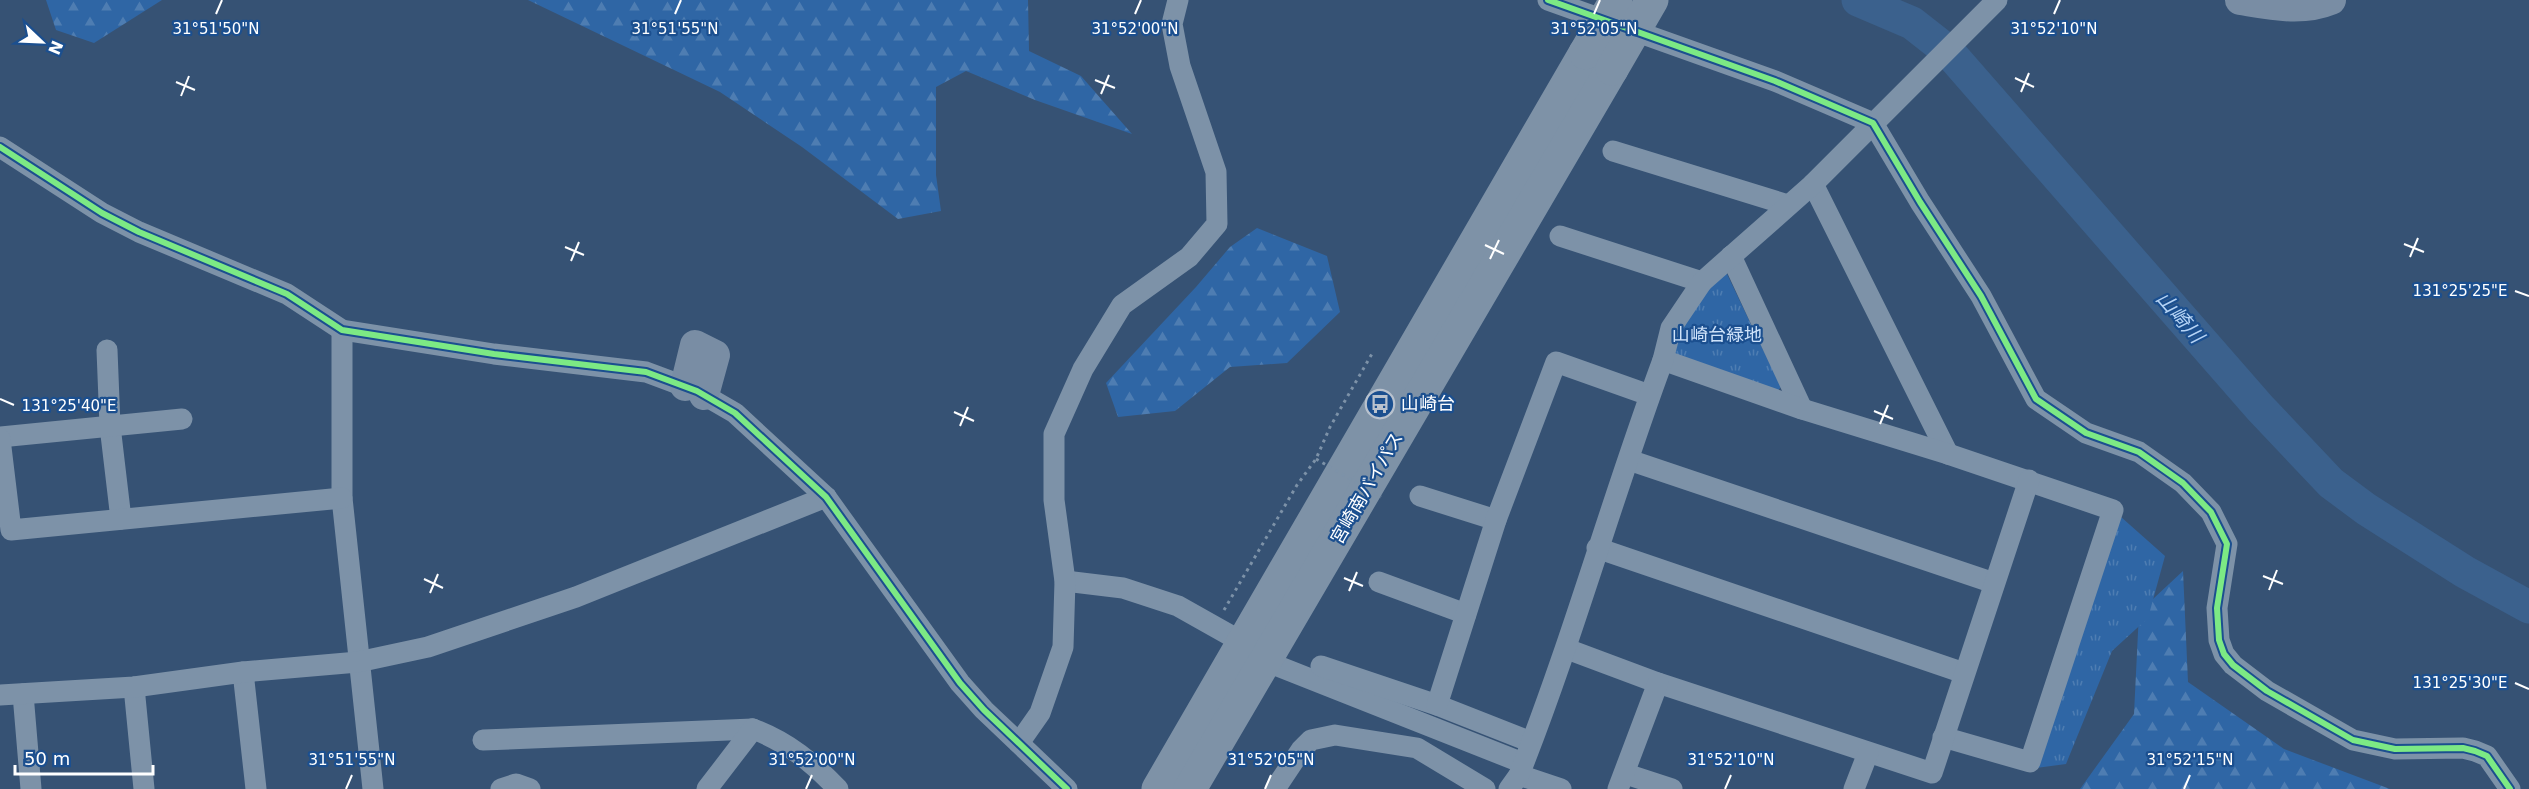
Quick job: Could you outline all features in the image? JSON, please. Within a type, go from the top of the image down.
[{"type":"highway","name":"宮崎南バイパス","points":[[1598,61],[1617,0]]},
{"type":"highway","name":"宮崎南バイパス","points":[[1158,789],[1198,748],[1598,61],[1652,0]]},
{"type":"highway","name":"宮崎南バイパス","points":[[1190,789],[1198,748]]},
{"type":"main road","points":[[2240,0],[2304,8],[2318,6],[2331,0]]},
{"type":"street","points":[[1019,743],[1040,713],[1064,647],[1065,581],[1054,500],[1054,434],[1083,369],[1122,305],[1189,257],[1217,224],[1216,172],[1180,66],[1172,24],[1178,0]]},
{"type":"street","points":[[1548,0],[1775,81],[1873,123],[1981,296],[2036,399],[2086,433],[2139,452],[2183,483],[2211,512],[2227,544],[2217,608],[2219,640],[2224,654],[2233,665],[2267,691],[2354,740],[2395,749],[2463,748],[2487,756],[2510,789]]},
{"type":"street","points":[[1517,776],[1567,649],[1597,548],[1663,360],[1671,328],[1702,282],[1813,184],[1997,0]]},
{"type":"street","points":[[0,147],[102,213],[139,232],[287,294],[342,330],[438,346],[646,372],[694,390],[735,413],[826,497],[960,683],[984,710],[1067,789]]},
{"type":"street","points":[[1613,151],[1788,205]]},
{"type":"street","points":[[1813,184],[1948,454]]},
{"type":"street","points":[[1560,236],[1702,282]]},
{"type":"street","points":[[1731,256],[1802,409]]},
{"type":"street","points":[[342,330],[342,498],[373,789]]},
{"type":"street","points":[[107,350],[110,426],[122,519]]},
{"type":"street","points":[[1663,360],[1802,409],[2029,480],[2113,510],[2030,762],[1943,737]]},
{"type":"street","points":[[1437,705],[1496,520],[1556,362],[1649,395]]},
{"type":"street","points":[[182,419],[0,438],[11,530],[342,498]]},
{"type":"street","points":[[1629,460],[1994,584]]},
{"type":"street","points":[[1567,649],[1658,683],[1932,773],[2029,480]]},
{"type":"street","points":[[1420,496],[1496,520]]},
{"type":"street","points":[[0,695],[134,687],[243,672],[358,663],[428,647],[576,597],[826,497]]},
{"type":"street","points":[[1597,548],[1964,673]]},
{"type":"street","points":[[1065,581],[1123,588],[1178,606],[1215,625],[1254,651],[1517,776],[1561,789]]},
{"type":"street","points":[[1379,582],[1466,614]]},
{"type":"street","points":[[1321,666],[1437,705],[1531,742]]},
{"type":"street","points":[[243,672],[256,789]]},
{"type":"street","points":[[1658,683],[1622,781],[1671,789]]},
{"type":"street","points":[[134,687],[144,789]]},
{"type":"street","points":[[23,694],[31,789]]},
{"type":"street","points":[[707,789],[753,729]]},
{"type":"street","points":[[483,740],[753,729],[767,734],[813,762],[838,789]]},
{"type":"street","points":[[1275,789],[1301,750],[1311,740],[1335,735],[1417,748],[1485,789]]},
{"type":"street","points":[[1854,789],[1868,753]]},
{"type":"street","points":[[501,789],[516,784],[530,789]]},
{"type":"path","points":[[1215,625],[1297,485],[1316,459],[1330,427],[1373,352]]},
{"type":"path","points":[[1316,459],[1381,497]]},
{"type":"green space","points":[[46,0],[162,0],[94,43],[56,30]]},
{"type":"green space","points":[[528,0],[1028,0],[1029,51],[1081,76],[1132,134],[1035,100],[966,71],[936,87],[936,175],[941,211],[898,219],[802,147],[720,92]]},
{"type":"green space","points":[[1257,228],[1327,256],[1340,312],[1287,363],[1230,367],[1175,411],[1118,417],[1106,383],[1196,287],[1230,247]]},
{"type":"green space","name":"山崎台緑地","points":[[1727,274],[1781,387],[1775,394],[1678,360],[1670,345],[1717,275]]},
{"type":"green space","points":[[2121,517],[2165,556],[2148,618],[2112,651],[2066,764],[2036,768]]},
{"type":"green space","points":[[2183,571],[2188,682],[2284,749],[2390,789],[2080,789],[2134,714],[2139,612]]},
{"type":"waterway","name":"山崎川","points":[[1858,0],[1912,23],[1949,52],[2260,408],[2331,483],[2366,509],[2465,572],[2529,607]]},
{"type":"cycle path","points":[[1548,0],[1775,81],[1873,123],[1920,202],[1981,296],[2036,399],[2086,433],[2139,452],[2183,483],[2211,512],[2227,544],[2217,608],[2219,640],[2224,654],[2233,665],[2267,691],[2353,740],[2395,749],[2463,748],[2487,756],[2510,789]]},
{"type":"cycle path","points":[[0,147],[102,213],[139,232],[287,294],[342,330],[494,354],[646,372],[697,391],[735,413],[826,497],[960,683],[984,710],[1067,789]]},
{"type":"place","name":"山崎台","points":[[1380,404]]}]
